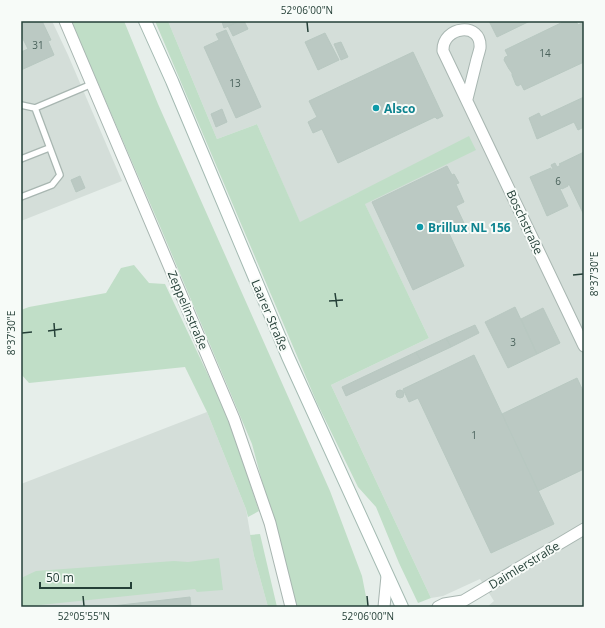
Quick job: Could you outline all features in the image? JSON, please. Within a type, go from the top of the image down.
[{"type":"main road","name":"Laarer Straße","points":[[145,21],[175,88],[288,357],[402,607]]},
{"type":"street","name":"Zeppelinstraße","points":[[65,21],[234,419],[270,523],[291,607]]},
{"type":"street","name":"Boschstraße","points":[[467,99],[480,47],[478,37],[474,32],[461,30],[453,32],[446,38],[443,43],[443,50],[584,346]]},
{"type":"street","name":"Daimlerstraße","points":[[438,607],[444,604],[461,604],[584,530]]},
{"type":"street","points":[[384,607],[387,576]]},
{"type":"lane","points":[[21,105],[35,108],[92,84]]},
{"type":"lane","points":[[21,197],[52,185],[60,175],[35,108]]},
{"type":"lane","points":[[21,159],[50,148]]},
{"type":"shaded area","points":[[21,21],[52,21],[122,181],[21,221]]},
{"type":"shaded area","points":[[168,21],[584,21],[584,607],[487,607],[494,601],[480,579],[443,596],[431,598],[331,385],[429,338],[359,192],[300,223],[257,124],[217,139]]},
{"type":"shaded area","points":[[207,412],[246,509],[254,556],[268,607],[21,607],[21,484]]},
{"type":"green space","points":[[71,21],[124,21],[158,104],[330,491],[362,576],[368,607],[298,607],[293,597],[252,444]]},
{"type":"green space","points":[[155,21],[168,21],[217,139],[257,124],[300,222],[469,136],[476,150],[365,204],[429,338],[331,385],[431,598],[418,603],[399,563],[376,507],[358,487],[317,403]]},
{"type":"green space","points":[[134,265],[149,283],[165,284],[210,379],[213,379],[227,414],[259,511],[248,517],[207,412],[185,367],[29,383],[21,374],[21,310],[29,307],[106,293],[121,268]]},
{"type":"green space","points":[[260,534],[277,607],[268,607],[254,556],[250,535]]},
{"type":"green space","points":[[219,558],[223,590],[197,592],[195,589],[21,607],[21,578],[36,571],[174,561],[188,562]]},
{"type":"building","points":[[21,21],[42,21],[51,40],[48,41],[54,55],[21,70],[21,52],[28,49],[21,35]]},
{"type":"building","points":[[240,21],[224,28],[222,22]]},
{"type":"building","points":[[244,21],[248,29],[233,36],[228,26]]},
{"type":"building","points":[[489,21],[530,21],[497,37]]},
{"type":"building","points":[[565,21],[576,21],[578,25],[584,22],[584,62],[524,90],[521,84],[518,86],[516,85],[512,73],[504,60],[505,57],[508,56],[505,50]]},
{"type":"building","points":[[226,30],[261,107],[236,118],[204,47],[219,40],[216,34]]},
{"type":"building","points":[[325,33],[339,60],[318,70],[305,42]]},
{"type":"building","points":[[341,42],[348,57],[341,60],[334,44]]},
{"type":"building","name":"Alsco","points":[[413,52],[443,116],[437,119],[435,117],[338,163],[322,129],[313,133],[308,122],[317,117],[309,101]]},
{"type":"building","points":[[584,97],[584,127],[578,130],[574,122],[537,139],[529,118],[539,113],[541,117]]},
{"type":"building","points":[[222,109],[227,122],[216,127],[211,114]]},
{"type":"building","points":[[584,152],[584,215],[569,184],[568,186],[560,189],[568,206],[547,216],[530,177],[551,168],[551,170],[553,169],[551,165],[555,163],[557,167],[561,165],[559,164]]},
{"type":"building","name":"Brillux NL 156","points":[[447,166],[459,183],[456,184],[464,202],[456,206],[464,223],[448,231],[464,266],[413,290],[372,202]]},
{"type":"building","points":[[80,176],[85,188],[76,192],[71,180]]},
{"type":"building","points":[[515,307],[537,354],[508,368],[485,322]]},
{"type":"building","points":[[543,308],[560,343],[537,354],[521,319]]},
{"type":"building","points":[[475,325],[479,333],[451,347],[446,338]]},
{"type":"building","points":[[446,338],[451,347],[421,361],[416,352]]},
{"type":"building","points":[[416,352],[421,361],[346,396],[342,387]]},
{"type":"building","points":[[474,355],[554,524],[491,553],[418,398],[409,402],[403,389]]},
{"type":"building","points":[[577,378],[584,393],[584,469],[538,491],[502,414]]},
{"type":"building","points":[[400,390],[403,391],[403,397],[400,398],[397,397],[396,394],[397,391]]},
{"type":"building","points":[[190,597],[191,607],[104,607]]},
{"type":"place","name":"Alsco","points":[[376,108]]},
{"type":"place","name":"Brillux NL 156","points":[[420,227]]}]
